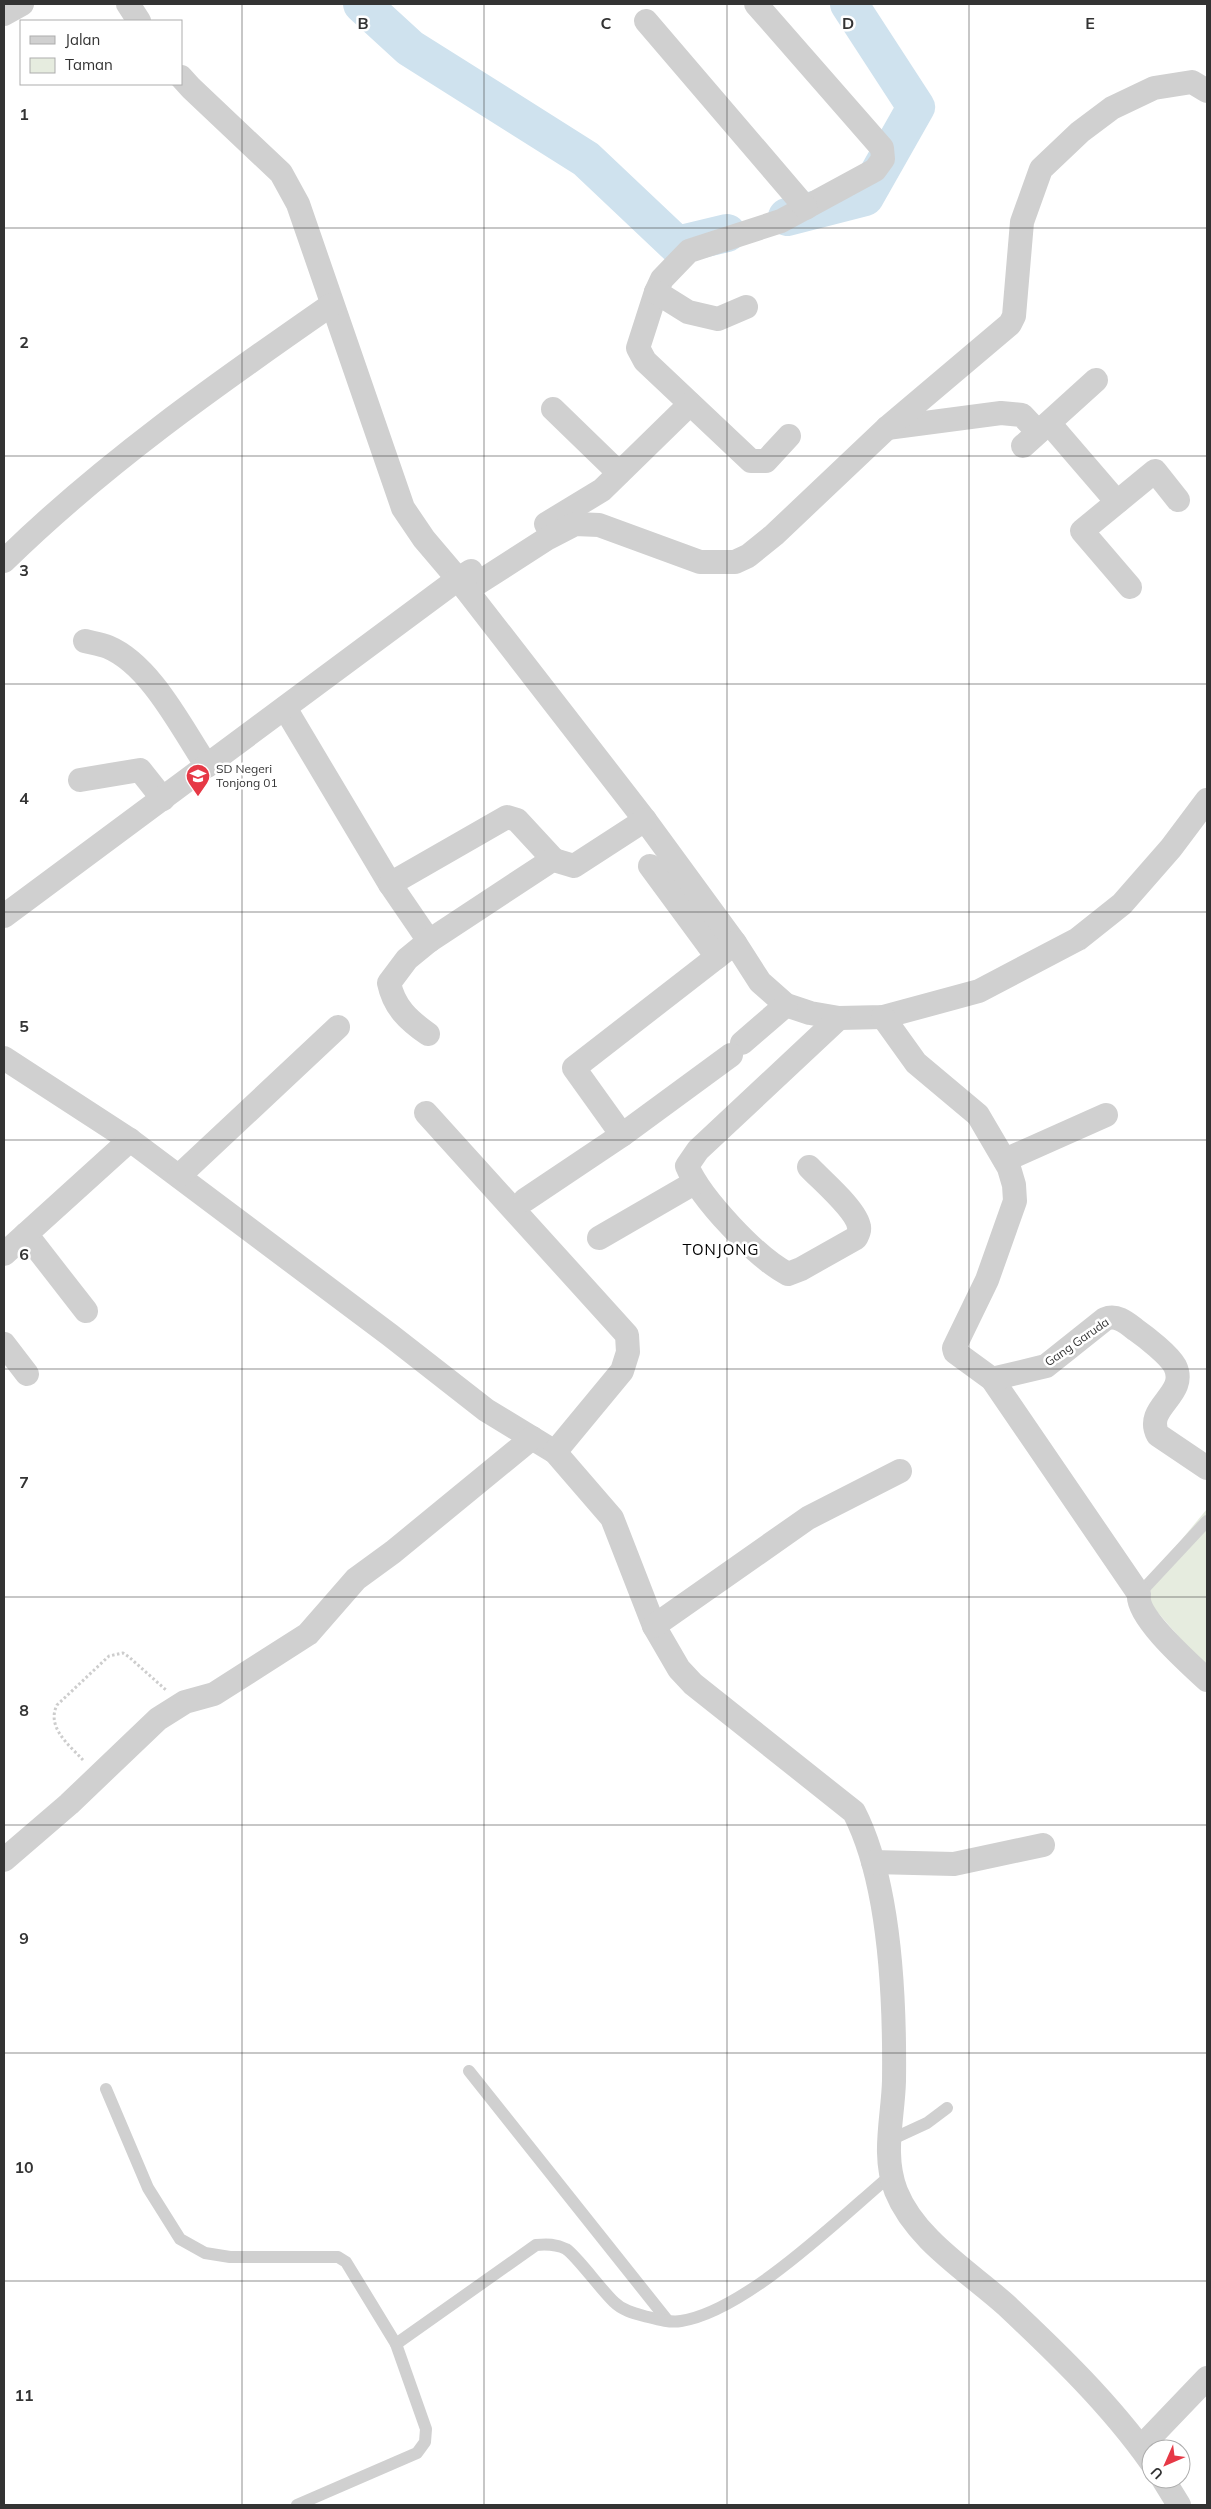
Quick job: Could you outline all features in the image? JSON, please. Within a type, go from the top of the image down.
[{"type":"street","points":[[128,4],[138,20]]},
{"type":"street","points":[[756,4],[882,148],[884,159],[875,170],[781,221],[689,251],[659,286],[638,348],[645,361],[751,461],[766,461],[789,436]]},
{"type":"street","points":[[646,21],[806,208]]},
{"type":"street","points":[[182,78],[281,173],[298,204],[331,305],[403,508],[424,539],[463,584],[645,820],[726,950]]},
{"type":"street","points":[[463,584],[575,524],[599,525],[700,562],[735,562],[748,556],[774,536],[887,428],[1010,324],[1014,316],[1022,222],[1041,169],[1080,132],[1112,108],[1154,88],[1192,82],[1207,91]]},
{"type":"street","points":[[659,286],[688,312],[718,319],[746,307]]},
{"type":"street","points":[[4,561],[48,518],[204,392],[331,305]]},
{"type":"street","points":[[1037,434],[1096,380]]},
{"type":"street","points":[[4,916],[285,708],[602,490],[690,404]]},
{"type":"street","points":[[554,409],[619,473]]},
{"type":"street","points":[[887,428],[1002,413],[1022,415],[1037,434],[1117,502]]},
{"type":"street","points":[[1130,586],[1082,531],[1155,472],[1178,500]]},
{"type":"street","points":[[85,641],[109,648],[138,670],[155,687],[207,766]]},
{"type":"street","points":[[285,708],[390,884],[429,941]]},
{"type":"street","points":[[80,780],[140,770],[163,799]]},
{"type":"street","points":[[650,866],[726,950],[786,1004],[810,1013],[839,1018],[883,1017],[980,991],[1078,939],[1122,904],[1171,848],[1207,800]]},
{"type":"street","points":[[390,884],[507,817],[517,820],[554,860],[574,866],[645,820]]},
{"type":"street","points":[[428,1034],[406,1018],[395,1003],[389,983],[407,959],[429,941],[554,860]]},
{"type":"street","points":[[622,1135],[574,1068],[726,950]]},
{"type":"street","points":[[525,1200],[622,1135],[737,1049],[786,1004]]},
{"type":"street","points":[[883,1017],[916,1064],[978,1115],[1004,1160],[1014,1185],[1015,1201],[987,1280],[954,1348],[955,1352],[992,1379],[1138,1594],[1138,1600],[1152,1625],[1207,1680]]},
{"type":"street","points":[[809,1167],[850,1210],[858,1223],[859,1230],[856,1238],[801,1269],[788,1274],[773,1266],[744,1239],[694,1183],[687,1166],[698,1150],[839,1018]]},
{"type":"street","points":[[179,1176],[338,1027]]},
{"type":"street","points":[[4,1058],[130,1140],[486,1410],[555,1452],[612,1518],[654,1626],[679,1669],[694,1684],[854,1812],[866,1835],[886,1924],[894,2082],[888,2141],[891,2175],[909,2216],[926,2237],[974,2276],[1048,2344],[1141,2448]]},
{"type":"street","points":[[426,1113],[627,1334],[628,1352],[622,1371],[555,1452]]},
{"type":"street","points":[[1004,1160],[1106,1115]]},
{"type":"street","points":[[4,1254],[130,1140]]},
{"type":"street","points":[[599,1238],[694,1183]]},
{"type":"street","points":[[26,1234],[86,1311]]},
{"type":"street","name":"Gang Garuda","points":[[992,1379],[1046,1366],[1105,1319],[1115,1317],[1126,1322],[1148,1339],[1175,1366],[1177,1382],[1173,1394],[1154,1417],[1154,1427],[1158,1435],[1207,1468]]},
{"type":"street","points":[[4,1344],[27,1374]]},
{"type":"street","points":[[4,1860],[69,1804],[96,1775],[158,1719],[185,1702],[214,1694],[308,1634],[356,1579],[532,1438]]},
{"type":"street","points":[[654,1626],[808,1518],[900,1471]]},
{"type":"street","points":[[873,1862],[954,1864],[1043,1845]]},
{"type":"street","points":[[1158,2439],[1207,2378]]},
{"type":"street","points":[[1169,2489],[1179,2505]]},
{"type":"lane","points":[[1138,1594],[1207,1521]]},
{"type":"lane","points":[[468,2071],[668,2321]]},
{"type":"lane","points":[[106,2089],[148,2188],[180,2239],[205,2253],[230,2257],[338,2257],[346,2262],[396,2344],[426,2429],[425,2442],[417,2453],[297,2505]]},
{"type":"lane","points":[[888,2141],[927,2123],[948,2108]]},
{"type":"lane","points":[[396,2344],[536,2245],[552,2244],[567,2250],[618,2307],[634,2314],[668,2321],[681,2321],[700,2315],[723,2305],[762,2282],[891,2175]]},
{"type":"path","points":[[96,1775],[62,1738],[54,1724],[54,1711],[57,1705],[109,1656],[123,1653],[157,1683],[185,1702]]},
{"type":"green space","points":[[1207,1509],[1207,1669],[1139,1591]]},
{"type":"waterway","points":[[362,4],[410,48],[586,159],[677,245],[727,233]]},
{"type":"waterway","points":[[787,217],[865,197],[916,107],[849,4]]},
{"type":"place","name":"SD Negeri Tonjong 01","points":[[198,797]]},
{"type":"district","name":"TONJONG","points":[[721,1250]]}]
